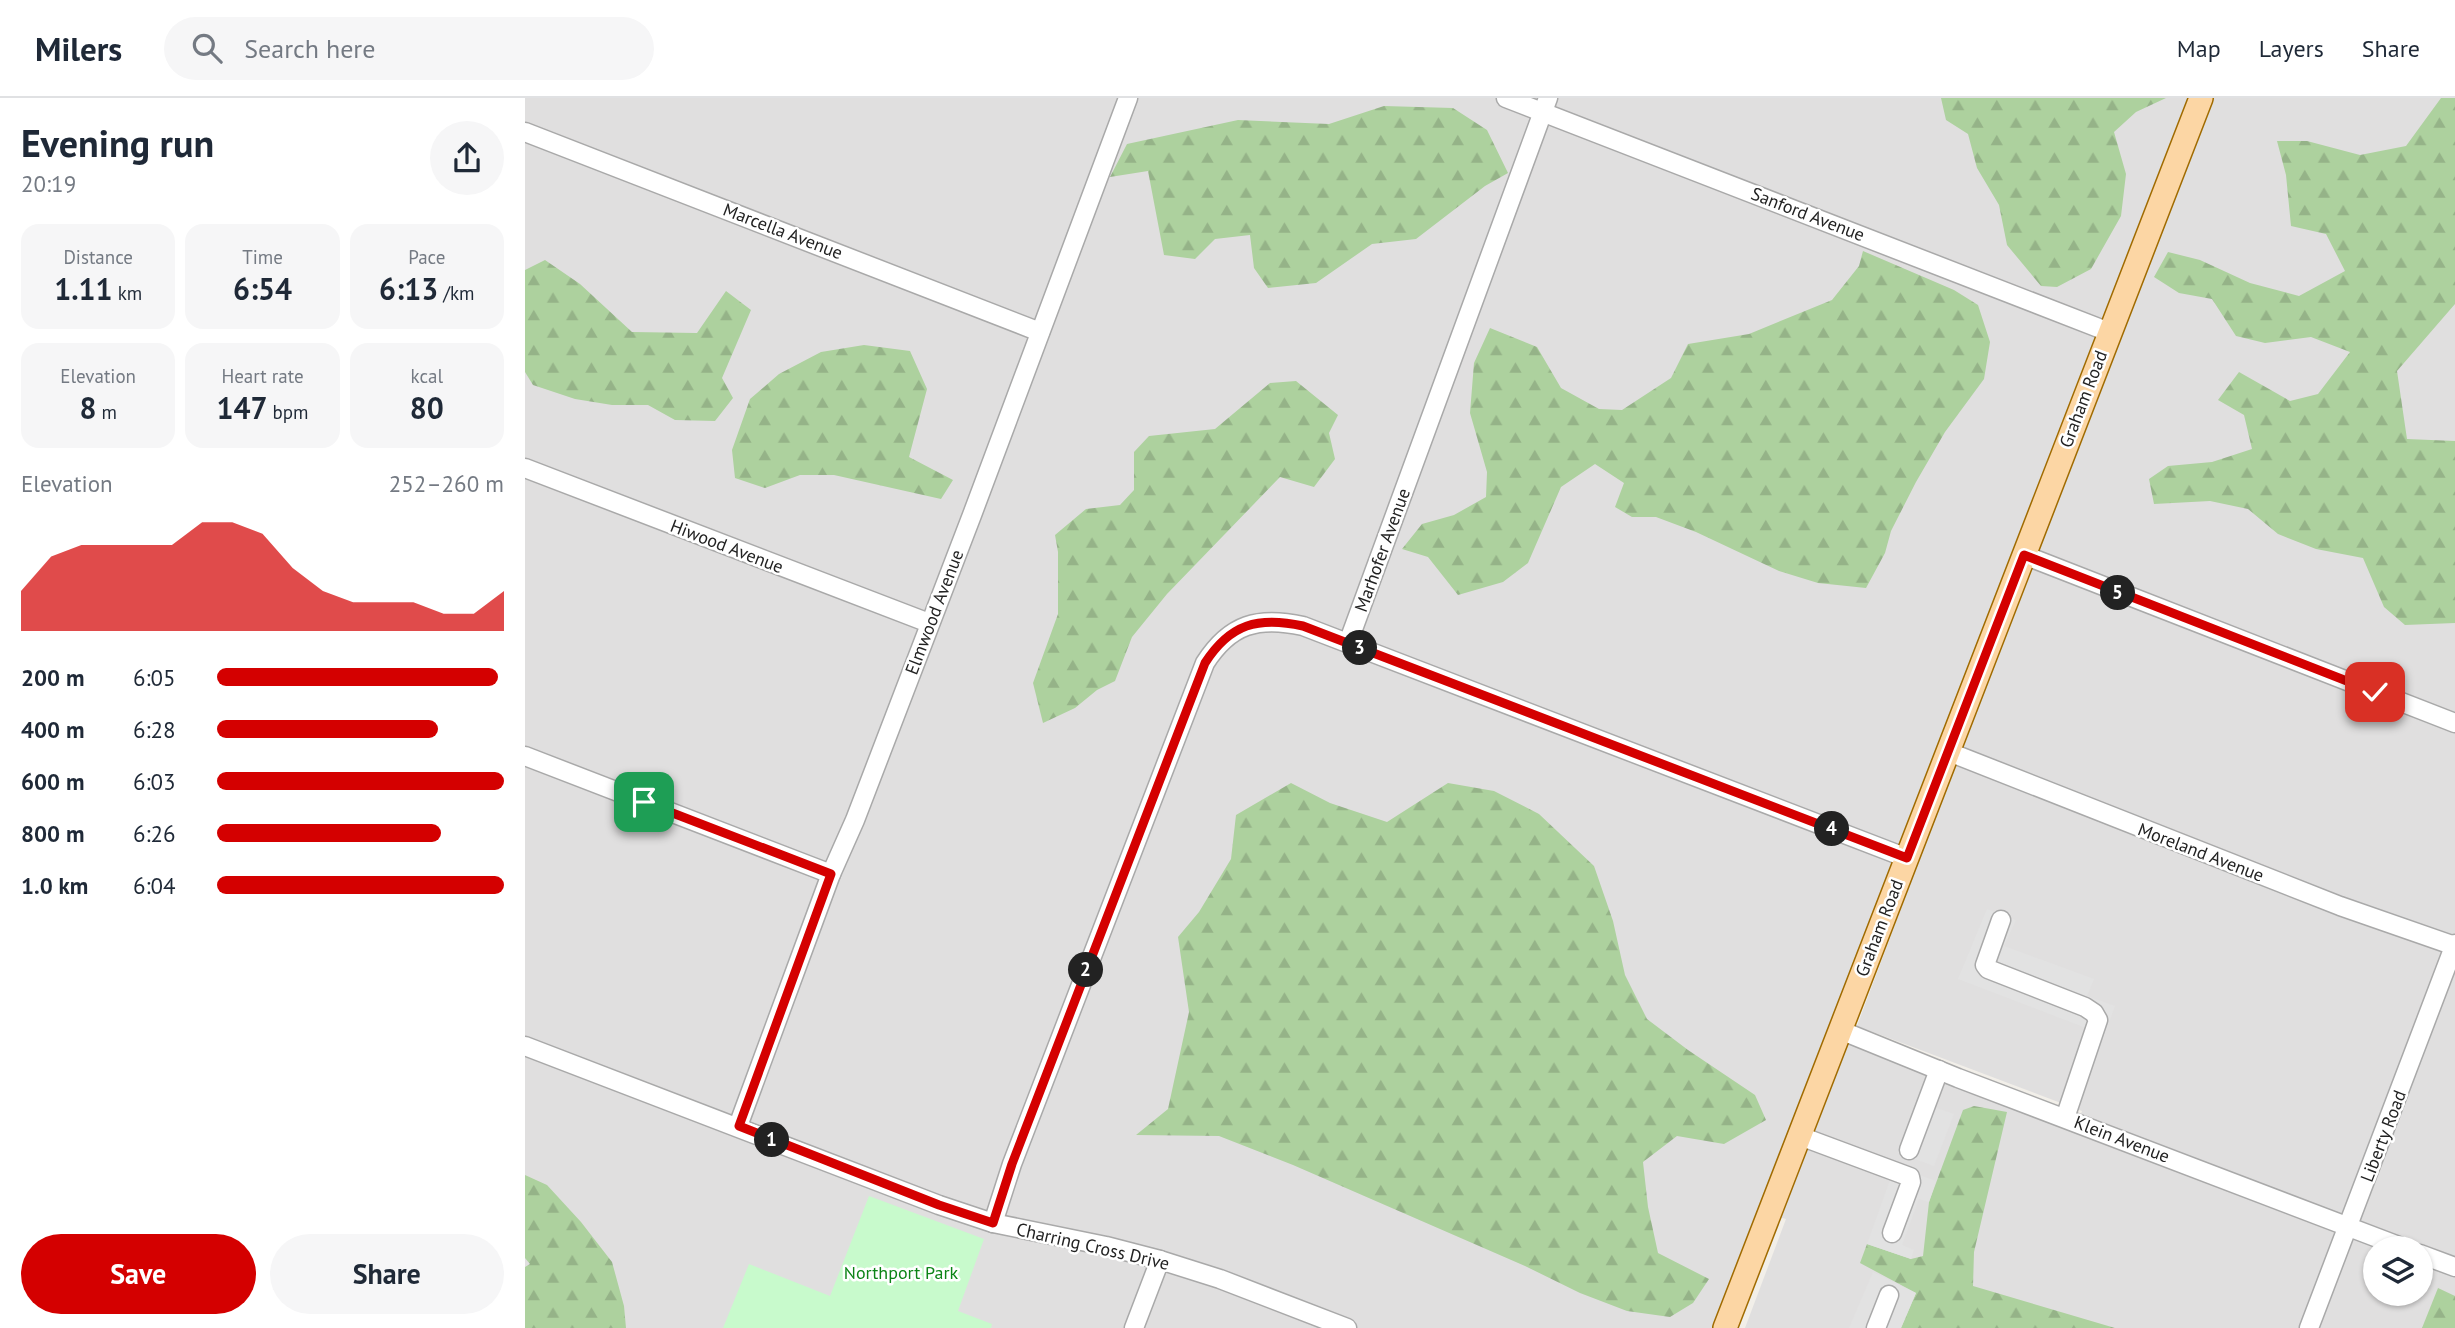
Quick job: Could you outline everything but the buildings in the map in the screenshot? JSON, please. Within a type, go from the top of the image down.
[{"type":"main road","name":"Graham Road","points":[[1725,1328],[2201,98]]},
{"type":"street","name":"Elmwood Avenue","points":[[739,1126],[831,874],[972,515],[1128,98]]},
{"type":"street","name":"Sanford Avenue","points":[[1506,98],[1546,105],[2109,332]]},
{"type":"street","name":"Marhofer Avenue","points":[[1348,643],[1546,105]]},
{"type":"street","name":"Marcella Avenue","points":[[525,131],[1040,332]]},
{"type":"street","name":"Hiwood Avenue","points":[[525,468],[929,622]]},
{"type":"street","points":[[2024,555],[2455,723]]},
{"type":"street","points":[[993,1223],[1012,1164],[1205,663],[1217,645],[1233,632],[1256,623],[1277,621],[1303,626],[1907,858]]},
{"type":"street","name":"Moreland Avenue","points":[[1949,752],[2340,906],[2455,945]]},
{"type":"street","points":[[525,756],[831,874]]},
{"type":"street","points":[[2001,920],[1985,965],[1987,969],[2085,1007],[2094,1013],[2098,1020],[2065,1118]]},
{"type":"street","name":"Liberty Road","points":[[2309,1328],[2455,945]]},
{"type":"street","name":"Klein Avenue","points":[[1840,1030],[2372,1236]]},
{"type":"street","name":"Charring Cross Drive","points":[[525,1046],[993,1223],[1160,1260],[1220,1279],[1347,1328]]},
{"type":"street","points":[[1909,1150],[1939,1070]]},
{"type":"street","points":[[1800,1136],[1910,1177],[1911,1182],[1892,1233]]},
{"type":"street","points":[[2433,1259],[2455,1267]]},
{"type":"street","points":[[1134,1328],[1160,1260]]},
{"type":"street","points":[[1876,1328],[1889,1295]]},
{"type":"shaded area","points":[[525,98],[2455,98],[2455,1328],[1745,1328],[1786,1219],[1769,1214],[1725,1328],[525,1328]],"holes":[[[1909,854],[1920,858],[1857,1026],[2082,1111],[2078,1122],[1841,1031]]]},
{"type":"shaded area","points":[[1987,909],[2016,920],[2004,946],[2094,979],[2087,996],[2115,1006],[2103,1039],[2088,1032],[2086,1028],[1958,979]]},
{"type":"shaded area","points":[[1919,1102],[1954,1114],[1934,1166],[1898,1153]]},
{"type":"shaded area","points":[[1895,1166],[1936,1181],[1929,1202],[1919,1199],[1902,1245],[1914,1250],[1911,1259],[1867,1244]]},
{"type":"shaded area","points":[[1873,1272],[1916,1293],[1901,1328],[1849,1328]]},
{"type":"green space","points":[[1941,98],[2166,98],[2136,112],[2114,132],[2126,174],[2121,216],[2091,269],[2057,287],[2041,286],[2007,245],[1999,205],[1977,168],[1968,134],[1946,120]]},
{"type":"green space","points":[[2441,98],[2455,98],[2455,304],[2397,371],[2407,439],[2455,441],[2455,623],[2405,625],[2384,607],[2363,558],[2316,549],[2278,534],[2248,509],[2210,501],[2154,504],[2149,479],[2168,466],[2212,462],[2252,449],[2244,415],[2218,400],[2239,372],[2290,401],[2318,394],[2350,352],[2311,337],[2265,343],[2236,336],[2212,299],[2179,293],[2154,277],[2168,252],[2200,260],[2250,283],[2299,296],[2345,271],[2326,234],[2291,226],[2286,175],[2277,141],[2307,141],[2360,155],[2406,146]]},
{"type":"green space","points":[[1384,106],[1453,108],[1487,130],[1508,173],[1485,186],[1416,239],[1372,244],[1316,283],[1268,288],[1254,268],[1250,235],[1215,239],[1195,259],[1164,255],[1148,171],[1110,177],[1127,144],[1238,120],[1329,124]]},
{"type":"green space","points":[[1863,251],[1954,290],[1978,305],[1990,342],[1984,379],[1945,432],[1916,482],[1891,531],[1885,553],[1866,588],[1818,583],[1779,571],[1696,532],[1656,517],[1632,517],[1615,507],[1624,483],[1595,464],[1561,487],[1528,563],[1503,582],[1458,595],[1428,557],[1402,549],[1422,524],[1454,515],[1486,497],[1487,472],[1470,413],[1474,363],[1490,328],[1537,347],[1561,388],[1599,409],[1622,410],[1671,378],[1688,344],[1749,334],[1832,300],[1859,266]]},
{"type":"green space","points":[[545,260],[580,284],[632,332],[697,333],[726,291],[751,310],[722,378],[733,398],[715,421],[675,420],[648,405],[612,405],[575,399],[533,385],[525,372],[525,270]]},
{"type":"green space","points":[[864,345],[910,351],[927,389],[909,457],[953,480],[941,499],[834,475],[800,475],[765,488],[735,478],[732,450],[750,399],[779,374],[821,352]]},
{"type":"green space","points":[[1296,381],[1338,415],[1329,433],[1335,459],[1314,487],[1280,477],[1167,594],[1132,637],[1115,681],[1097,690],[1075,708],[1043,723],[1033,683],[1058,614],[1058,552],[1055,535],[1086,509],[1120,505],[1134,490],[1134,452],[1149,436],[1215,429],[1270,383]]},
{"type":"green space","points":[[1291,783],[1330,803],[1387,822],[1448,783],[1494,791],[1539,814],[1594,866],[1613,921],[1625,975],[1647,1019],[1755,1095],[1766,1120],[1724,1144],[1677,1136],[1643,1162],[1648,1207],[1658,1253],[1709,1279],[1693,1303],[1670,1317],[1627,1311],[1580,1293],[1525,1266],[1293,1165],[1219,1136],[1136,1135],[1168,1109],[1189,1012],[1178,937],[1199,912],[1231,859],[1236,815]]},
{"type":"green space","points":[[1974,1106],[2007,1112],[1974,1252],[1973,1286],[2115,1328],[1901,1328],[1916,1293],[1860,1263],[1867,1244],[1911,1259],[1923,1256],[1929,1202],[1963,1110]]},
{"type":"green space","points":[[525,1175],[547,1185],[581,1222],[612,1262],[624,1306],[626,1328],[525,1328],[525,1267],[530,1264],[525,1258]]},
{"type":"green space","name":"Northport Park","points":[[869,1196],[984,1239],[958,1311],[992,1324],[991,1328],[723,1328],[749,1264],[830,1296]]},
{"type":"green space","points":[[2438,1288],[2455,1296],[2455,1328],[2422,1328]]},
{"type":"route","points":[[644,802],[831,874],[813,930],[739,1126],[939,1205],[993,1223],[1012,1164],[1205,663],[1217,645],[1233,632],[1256,623],[1277,621],[1303,626],[1907,858],[2024,555],[2375,692]]}]
